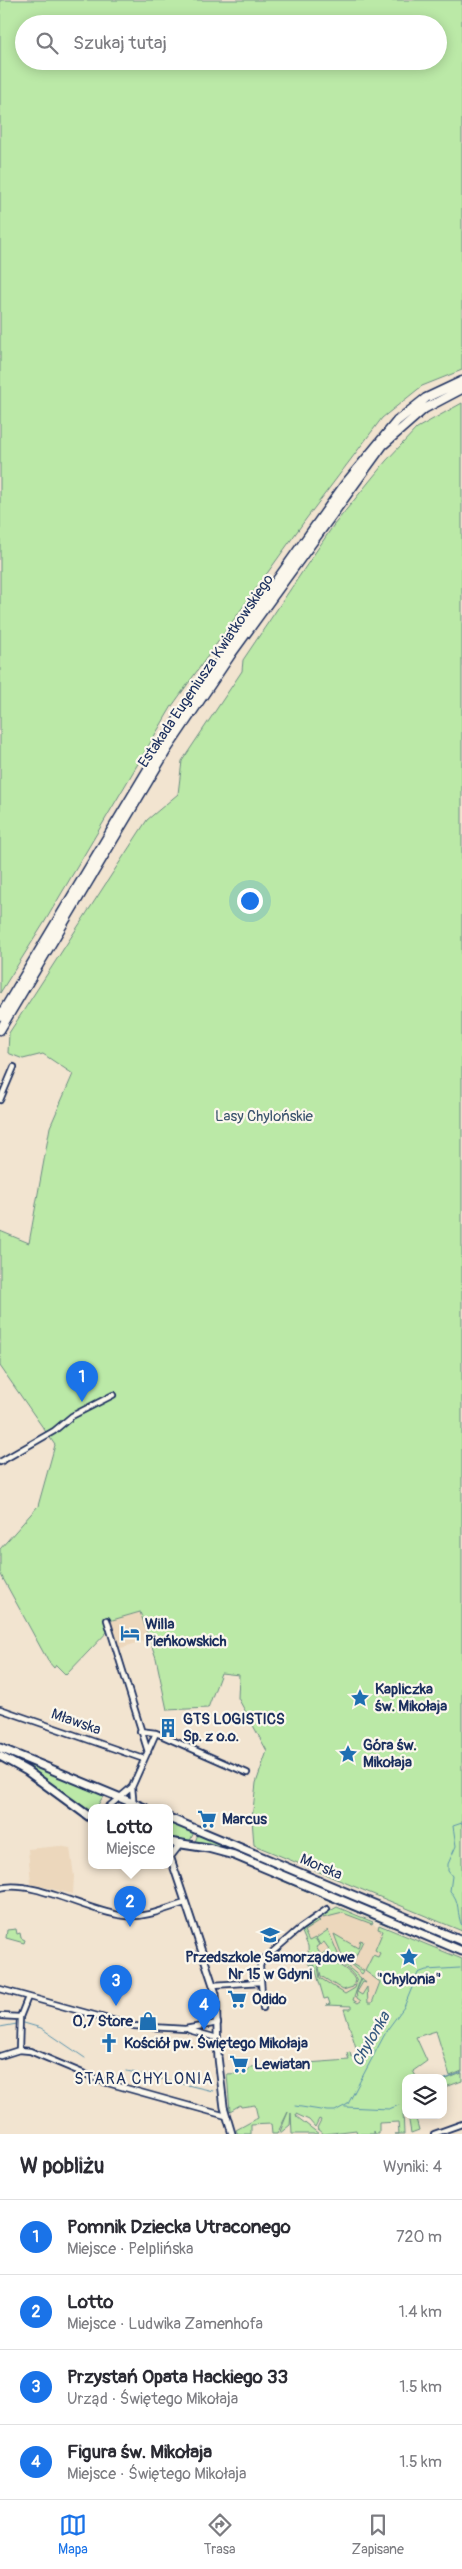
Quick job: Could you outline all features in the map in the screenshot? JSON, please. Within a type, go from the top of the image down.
[{"type":"highway","name":"Estakada Eugeniusza Kwiatkowskiego","points":[[0,1016],[123,816],[229,651],[381,443],[409,410],[440,390],[462,381]]},
{"type":"highway","name":"Estakada Eugeniusza Kwiatkowskiego","points":[[381,443],[424,409],[462,389]]},
{"type":"highway","name":"Estakada Eugeniusza Kwiatkowskiego","points":[[0,1030],[123,816]]},
{"type":"main road","points":[[0,1748],[119,1797],[131,1804]]},
{"type":"main road","points":[[0,1756],[27,1771],[88,1816]]},
{"type":"main road","name":"Morska","points":[[173,1820],[462,1941]]},
{"type":"main road","name":"Morska","points":[[173,1843],[234,1855],[462,1951]]},
{"type":"street","points":[[0,1100],[14,1067]]},
{"type":"street","points":[[0,1462],[54,1431],[72,1416],[113,1395]]},
{"type":"street","points":[[107,1620],[148,1752]]},
{"type":"street","name":"Mławska","points":[[0,1709],[144,1759]]},
{"type":"street","points":[[140,1731],[156,1733],[247,1773]]},
{"type":"street","points":[[111,1804],[132,1787],[156,1733]]},
{"type":"street","points":[[132,1787],[135,1804]]},
{"type":"street","points":[[173,1851],[181,1844]]},
{"type":"street","points":[[173,1866],[213,1985],[218,2023],[218,2058],[226,2116],[232,2134]]},
{"type":"street","points":[[0,1888],[23,1888],[126,1916],[143,1916],[186,1903]]},
{"type":"street","points":[[263,2008],[262,1960],[300,1928],[327,1909]]},
{"type":"street","points":[[213,1985],[261,1982]]},
{"type":"street","points":[[0,1989],[131,2026],[185,2029],[217,2038]]},
{"type":"street","points":[[19,2050],[20,2017],[28,1997]]},
{"type":"street","points":[[0,2016],[20,2017]]},
{"type":"street","points":[[185,2029],[218,2023]]},
{"type":"street","points":[[0,2056],[19,2050],[30,2051],[104,2082],[226,2116]]},
{"type":"street","points":[[434,2134],[462,2124]]},
{"type":"shaded area","name":"Willa Pieńkowskich","points":[[140,1612],[149,1639],[118,1649],[109,1621]]},
{"type":"shaded area","points":[[59,1846],[70,1848],[74,1876],[73,1894],[31,1884],[28,1849]]},
{"type":"shaded area","points":[[337,1909],[407,1938],[380,1981],[371,2003],[350,2003],[329,1998],[317,1979],[314,1963],[319,1958],[303,1930]]},
{"type":"green space","points":[[0,0],[462,0],[462,370],[422,386],[382,418],[306,519],[172,706],[44,923],[0,993]]},
{"type":"green space","name":"Lasy Chylońskie","points":[[462,403],[462,1931],[254,1845],[252,1819],[256,1783],[267,1751],[238,1698],[239,1675],[221,1673],[208,1708],[167,1710],[156,1658],[140,1612],[109,1621],[111,1628],[66,1675],[56,1665],[54,1668],[48,1661],[0,1573],[0,1549],[38,1506],[55,1445],[0,1366],[0,1231],[29,1243],[50,1127],[73,1074],[43,1054],[23,1059],[8,1053],[9,1033],[147,820],[178,794],[182,761],[242,671],[243,660],[333,526],[386,461],[417,428]]},
{"type":"green space","points":[[0,1751],[104,1795],[98,1804],[88,1804],[88,1809]]},
{"type":"green space","points":[[173,1824],[194,1832],[190,1841],[173,1839]]},
{"type":"green space","points":[[198,1834],[462,1944],[462,1947],[235,1852],[195,1842]]},
{"type":"green space","points":[[279,1877],[384,1921],[392,1927],[278,1879]]},
{"type":"green space","points":[[337,1907],[373,1922],[372,1924],[343,1913],[323,1918],[323,1915]]},
{"type":"green space","points":[[317,1919],[320,1921],[304,1931],[309,1941],[315,1938],[319,1945],[316,1947],[321,1955],[329,1949],[324,1942],[320,1945],[316,1938],[328,1930],[341,1961],[361,1978],[353,2000],[358,2003],[361,2001],[357,1998],[356,1992],[362,1978],[366,1983],[363,1982],[357,1992],[362,1995],[367,1987],[368,2003],[372,2003],[380,1982],[365,1971],[373,1955],[378,1957],[380,1953],[375,1950],[383,1931],[378,1929],[379,1925],[462,1959],[462,2071],[450,2076],[436,2031],[416,2037],[427,2061],[413,2071],[415,2074],[402,2074],[404,2134],[399,2134],[398,2122],[379,2123],[379,2134],[375,2134],[374,2131],[374,2134],[357,2134],[356,2130],[324,2134],[317,2128],[321,2120],[319,2119],[315,2127],[309,2120],[296,2114],[297,2117],[319,2134],[292,2134],[291,2113],[290,2125],[279,2134],[288,2112],[277,2134],[272,2134],[271,2124],[251,2125],[251,2134],[238,2134],[236,2130],[258,2118],[255,2105],[241,2107],[240,2105],[230,2111],[227,2074],[244,2073],[251,2067],[349,2060],[347,2053],[350,2052],[351,2057],[358,2054],[344,2009],[351,2009],[351,2006],[326,2005],[330,2004],[328,1998],[324,1999],[314,1964],[309,1965],[308,1946],[301,1930]],"holes":[[[324,1960],[333,1961],[348,1969],[357,1981],[355,1988],[345,1994],[320,1978],[318,1967]]]},
{"type":"green space","points":[[16,1929],[17,1934],[20,1933],[21,1938],[25,1940],[24,1943],[6,1938],[7,1930]]},
{"type":"green space","points":[[334,1934],[358,1948],[360,1940],[363,1941],[352,1964],[364,1971],[362,1974],[343,1958]]},
{"type":"green space","points":[[325,1961],[338,1964],[347,1970],[355,1980],[353,1987],[343,1990],[321,1976],[319,1968]]},
{"type":"green space","points":[[462,2073],[462,2081],[447,2087],[447,2079]]},
{"type":"green space","points":[[409,2119],[416,2119],[419,2130],[411,2133]]},
{"type":"waterway","points":[[462,1823],[453,1826],[456,1846],[448,1864],[448,1871],[452,1876],[450,1891],[456,1899],[462,1926]]},
{"type":"waterway","name":"Chylonka","points":[[295,2106],[335,2111],[348,2104],[387,2030],[404,2007],[418,1973],[426,1970],[460,1968]]},
{"type":"waterway","name":"Chylonka","points":[[24,2023],[41,2028],[85,2058]]},
{"type":"waterway","name":"Chylonka","points":[[0,2027],[17,2024]]},
{"type":"waterway","name":"Chylonka","points":[[127,2071],[213,2091]]},
{"type":"waterway","points":[[447,2078],[462,2072]]},
{"type":"waterway","points":[[345,2107],[389,2109],[399,2105]]},
{"type":"place","name":"Pomnik Dziecka Utraconego","points":[[82,1402]]},
{"type":"place","name":"Willa Pieńkowskich","points":[[130,1633]]},
{"type":"place","name":"Kapliczka św. Mikołaja","points":[[360,1698]]},
{"type":"place","name":"GTS LOGISTICS Sp. z o.o.","points":[[168,1728]]},
{"type":"place","name":"Góra św. Mikołaja","points":[[348,1754]]},
{"type":"place","name":"Marcus","points":[[207,1819]]},
{"type":"place","name":"Lotto","points":[[130,1927]]},
{"type":"place","name":"Przedszkole Samorządowe Nr 15 w Gdyni","points":[[270,1935]]},
{"type":"place","name":"\"Chylonia\"","points":[[409,1957]]},
{"type":"place","name":"Odido","points":[[237,1999]]},
{"type":"place","name":"Przystań Opata Hackiego 33","points":[[116,2006]]},
{"type":"place","name":"0,7 Store","points":[[148,2021]]},
{"type":"place","name":"Figura św. Mikołaja","points":[[204,2030]]},
{"type":"place","name":"Kościół pw. Świętego Mikołaja","points":[[109,2043]]},
{"type":"place","name":"Lewiatan","points":[[239,2064]]},
{"type":"district","name":"STARA CHYLONIA","points":[[144,2079]]}]
